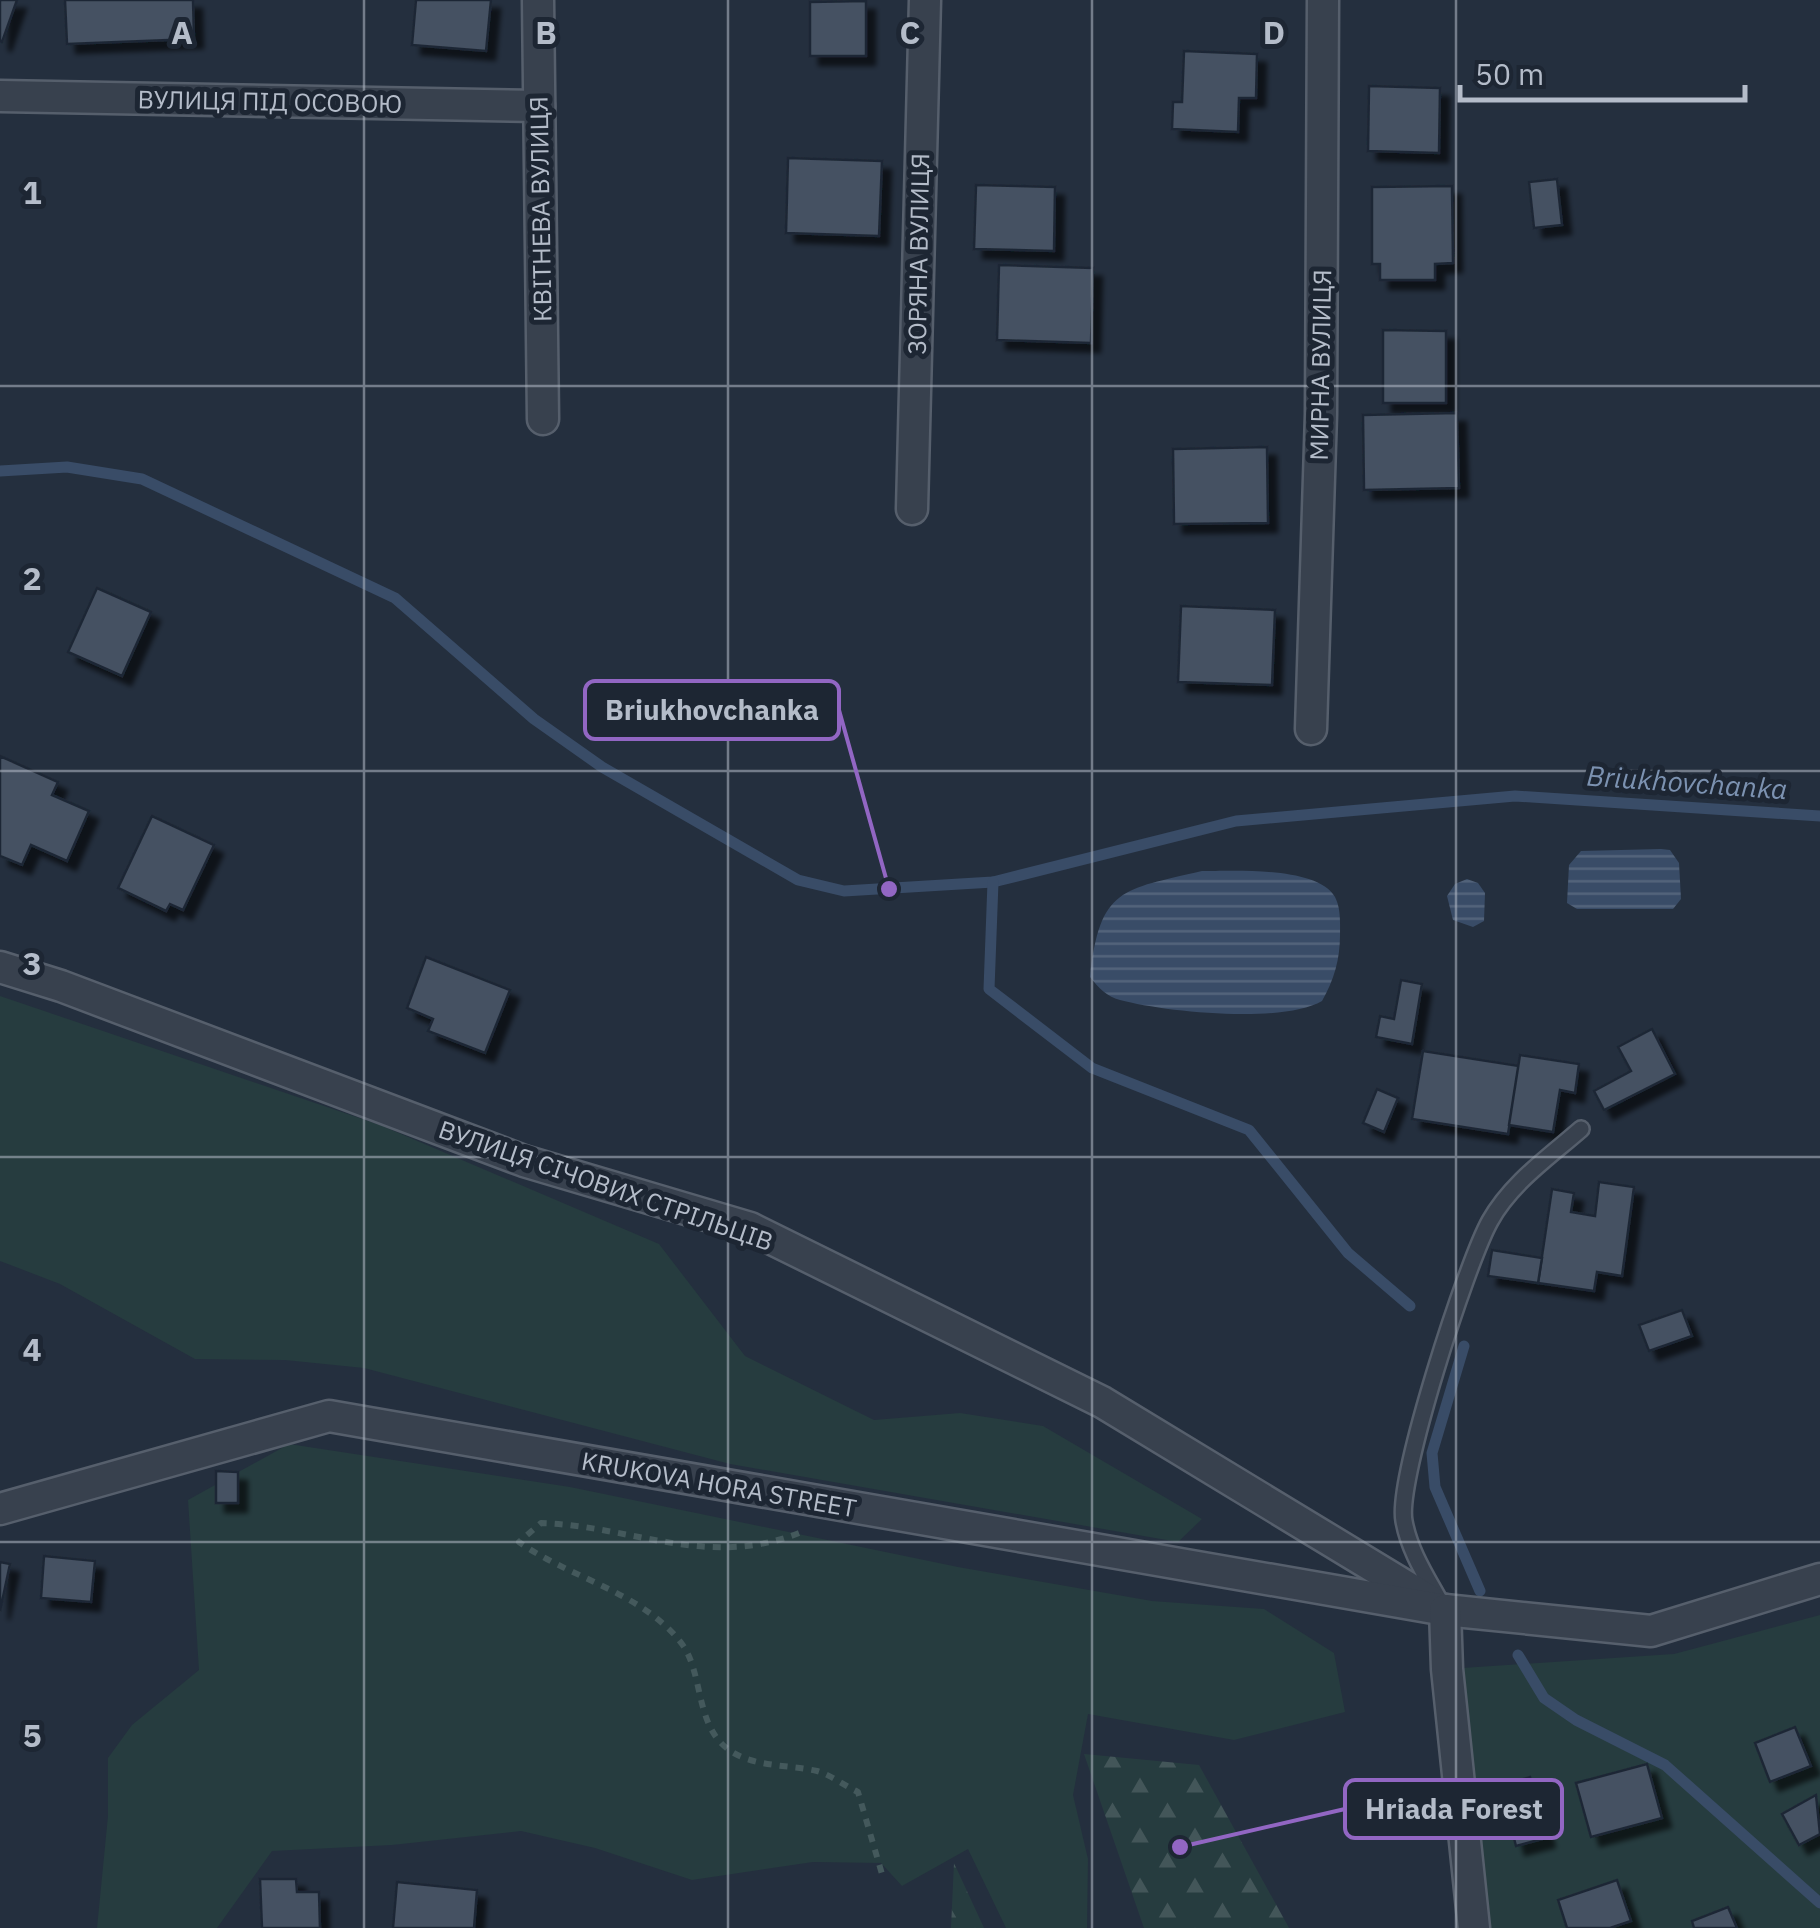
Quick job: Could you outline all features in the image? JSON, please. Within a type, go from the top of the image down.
[{"type":"street","name":"КВІТНЕВА ВУЛИЦЯ","points":[[538,0],[542,419]]},
{"type":"street","name":"ЗОРЯНА ВУЛИЦЯ","points":[[912,508],[925,0]]},
{"type":"street","name":"МИРНА ВУЛИЦЯ","points":[[1311,729],[1321,414],[1322,0]]},
{"type":"street","name":"ВУЛИЦЯ ПІД ОСОВОЮ","points":[[0,96],[539,106]]},
{"type":"street","name":"ВУЛИЦЯ СІЧОВИХ СТРІЛЬЦІВ","points":[[0,968],[62,986],[524,1161],[750,1228],[1102,1402],[1445,1610]]},
{"type":"street","name":"KRUKOVA HORA STREET","points":[[0,1509],[329,1416],[1445,1610],[1651,1631],[1820,1580]]},
{"type":"street","points":[[1445,1610],[1474,1928]]},
{"type":"lane","points":[[1445,1610],[1413,1553],[1402,1497],[1432,1384],[1489,1222],[1515,1187],[1581,1129]]},
{"type":"path","points":[[806,1531],[774,1543],[729,1550],[678,1546],[577,1524],[542,1523],[519,1542],[546,1562],[650,1614],[683,1645],[709,1722],[722,1744],[752,1760],[820,1772],[858,1792],[882,1874]]},
{"type":"green space","points":[[0,996],[380,1125],[659,1244],[745,1356],[874,1420],[960,1413],[1043,1426],[1202,1519],[1178,1542],[730,1464],[364,1368],[285,1360],[195,1359],[60,1284],[0,1261]]},
{"type":"green space","points":[[289,1444],[570,1487],[958,1567],[1152,1601],[1264,1609],[1334,1653],[1345,1712],[1234,1740],[1088,1714],[1073,1795],[1088,1859],[1087,1928],[1006,1928],[968,1849],[902,1886],[881,1863],[813,1862],[692,1880],[595,1848],[521,1831],[392,1845],[272,1851],[217,1928],[97,1928],[108,1816],[108,1758],[132,1725],[199,1670],[188,1500]]},
{"type":"green space","points":[[1820,1615],[1820,1928],[1490,1928],[1447,1669],[1674,1654]]},
{"type":"green space","points":[[1084,1754],[1199,1765],[1289,1928],[1144,1928]]},
{"type":"green space","points":[[954,1863],[984,1928],[951,1928]]},
{"type":"water","points":[[1670,850],[1679,863],[1681,899],[1673,909],[1577,909],[1567,903],[1569,865],[1581,851]]},
{"type":"water","points":[[1202,871],[1293,875],[1325,887],[1335,897],[1340,916],[1339,952],[1322,1001],[1280,1012],[1193,1012],[1120,1000],[1096,984],[1090,977],[1100,925],[1120,897],[1152,883]]},
{"type":"water","points":[[1467,879],[1478,883],[1485,893],[1484,921],[1473,927],[1453,920],[1447,896],[1455,884]]},
{"type":"building","points":[[0,0],[17,0],[2,42],[0,41]]},
{"type":"building","points":[[65,0],[193,0],[194,39],[67,44]]},
{"type":"building","points":[[416,0],[491,0],[486,51],[412,45]]},
{"type":"building","points":[[866,1],[866,56],[810,56],[810,2]]},
{"type":"building","points":[[1184,51],[1257,54],[1256,98],[1239,98],[1238,132],[1172,129],[1173,102],[1182,102]]},
{"type":"building","points":[[1369,86],[1440,88],[1439,153],[1368,151]]},
{"type":"building","points":[[788,158],[882,161],[879,236],[786,233]]},
{"type":"building","points":[[1557,179],[1562,225],[1534,228],[1529,182]]},
{"type":"building","points":[[976,185],[1055,187],[1054,251],[974,249]]},
{"type":"building","points":[[1452,186],[1453,263],[1435,264],[1435,280],[1380,280],[1380,264],[1372,264],[1372,187]]},
{"type":"building","points":[[999,265],[1093,268],[1091,343],[997,340]]},
{"type":"building","points":[[1383,330],[1446,331],[1446,403],[1383,403]]},
{"type":"building","points":[[1457,413],[1459,488],[1364,490],[1363,415]]},
{"type":"building","points":[[1267,447],[1268,523],[1174,524],[1173,449]]},
{"type":"building","points":[[97,588],[151,612],[122,676],[68,652]]},
{"type":"building","points":[[1181,606],[1275,610],[1272,685],[1178,682]]},
{"type":"building","points":[[0,756],[58,782],[52,795],[89,811],[67,861],[31,845],[22,865],[0,856]]},
{"type":"building","points":[[152,816],[214,845],[183,910],[170,904],[166,911],[118,888]]},
{"type":"building","points":[[426,957],[510,990],[485,1053],[428,1031],[433,1019],[407,1008]]},
{"type":"building","points":[[1401,980],[1422,984],[1412,1044],[1376,1037],[1380,1016],[1394,1019]]},
{"type":"building","points":[[1652,1029],[1675,1074],[1604,1110],[1594,1091],[1631,1071],[1618,1047]]},
{"type":"building","points":[[1423,1051],[1519,1066],[1508,1134],[1412,1119]]},
{"type":"building","points":[[1520,1055],[1579,1064],[1575,1093],[1560,1090],[1553,1132],[1509,1125]]},
{"type":"building","points":[[1377,1089],[1398,1098],[1384,1132],[1363,1123]]},
{"type":"building","points":[[1599,1182],[1634,1187],[1622,1276],[1597,1272],[1594,1291],[1538,1283],[1552,1189],[1574,1193],[1571,1212],[1595,1216]]},
{"type":"building","points":[[1492,1250],[1542,1258],[1538,1283],[1488,1276]]},
{"type":"building","points":[[1682,1310],[1692,1336],[1649,1351],[1639,1325]]},
{"type":"building","points":[[216,1471],[238,1472],[238,1503],[216,1503]]},
{"type":"building","points":[[44,1556],[95,1561],[91,1602],[41,1598]]},
{"type":"building","points":[[0,1562],[10,1564],[0,1611]]},
{"type":"building","points":[[1795,1727],[1811,1766],[1770,1782],[1755,1743]]},
{"type":"building","points":[[1647,1764],[1662,1818],[1591,1837],[1576,1783]]},
{"type":"building","points":[[1530,1777],[1546,1838],[1516,1846],[1500,1786]]},
{"type":"building","points":[[1816,1795],[1820,1834],[1799,1845],[1782,1814]]},
{"type":"building","points":[[260,1879],[296,1879],[297,1892],[319,1892],[320,1928],[262,1928]]},
{"type":"building","points":[[1617,1880],[1631,1921],[1610,1928],[1567,1928],[1558,1900]]},
{"type":"building","points":[[397,1882],[477,1890],[474,1928],[393,1928]]},
{"type":"building","points":[[1728,1907],[1737,1928],[1694,1928],[1692,1921]]},
{"type":"waterway","name":"Briukhovchanka","points":[[0,471],[67,467],[142,479],[395,598],[534,719],[602,767],[798,880],[844,891],[993,882],[1236,821],[1515,796],[1820,816]]},
{"type":"waterway","points":[[993,882],[989,989],[1092,1068],[1249,1130],[1348,1253],[1410,1306]]},
{"type":"waterway","points":[[1464,1346],[1432,1453],[1435,1487],[1480,1591]]},
{"type":"waterway","points":[[1518,1655],[1544,1698],[1576,1720],[1665,1765],[1820,1903]]},
{"type":"place","name":"Briukhovchanka","points":[[889,889]]},
{"type":"place","name":"Hriada Forest","points":[[1180,1847]]}]
